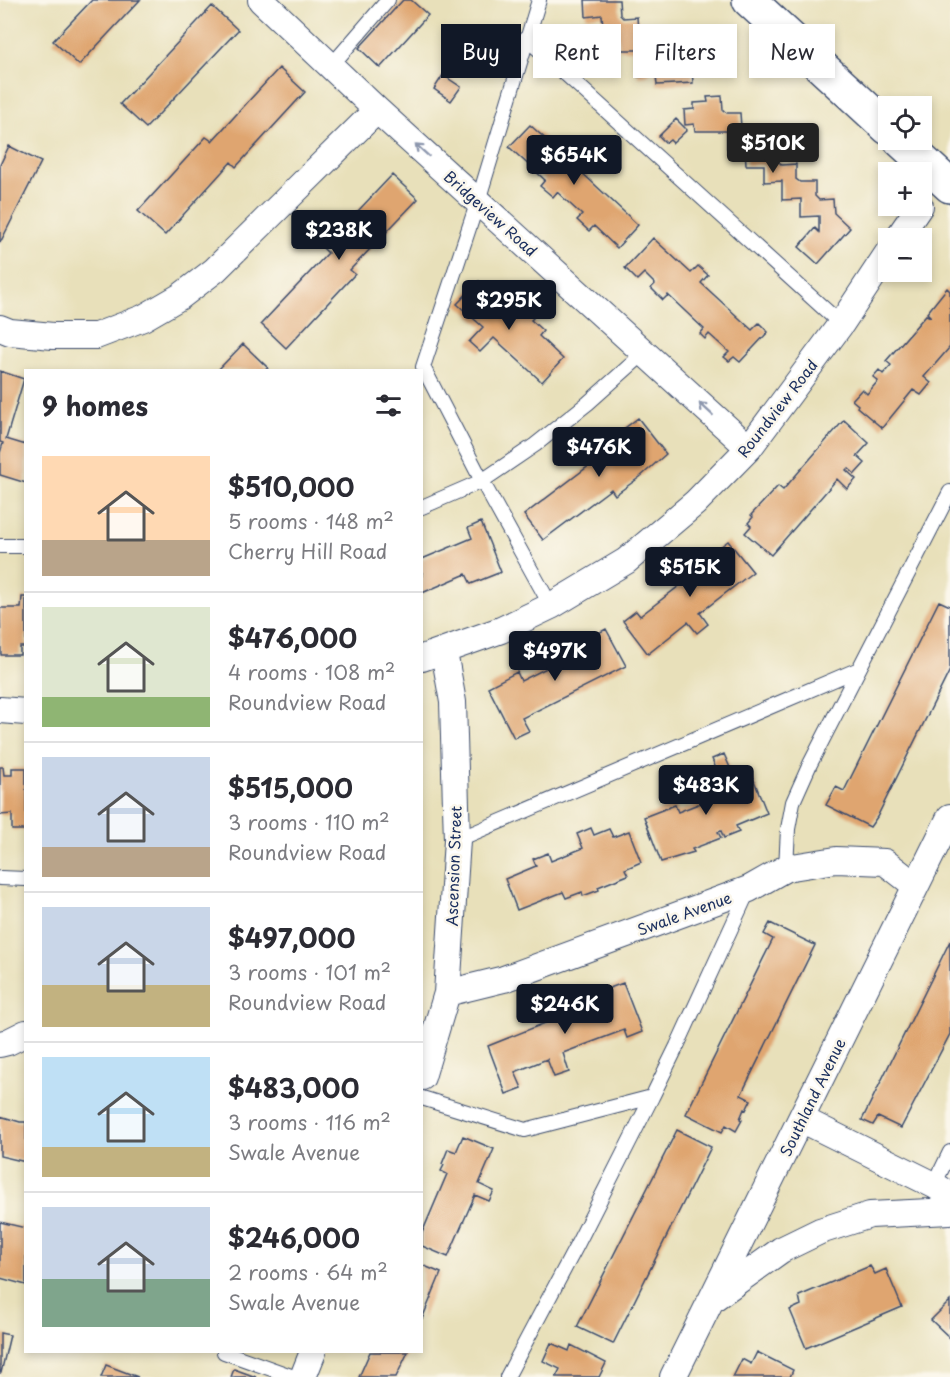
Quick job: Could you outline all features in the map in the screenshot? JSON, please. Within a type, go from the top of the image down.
[{"type":"street","name":"Bridgeview Road","points":[[261,0],[377,110],[749,448]]},
{"type":"street","points":[[749,0],[878,119]]},
{"type":"street","points":[[0,328],[10,332],[53,336],[96,336],[143,318],[181,296],[215,270],[377,110]]},
{"type":"street","points":[[911,150],[946,182],[932,195]]},
{"type":"street","name":"Roundview Road","points":[[433,655],[501,630],[551,606],[626,561],[695,503],[749,448],[841,324],[878,268]]},
{"type":"street","name":"Ascension Street","points":[[423,1074],[447,993],[457,840],[453,702],[433,655]]},
{"type":"street","points":[[0,710],[24,712]]},
{"type":"street","name":"Southland Avenue","points":[[673,1377],[916,886],[946,836]]},
{"type":"street","name":"Swale Avenue","points":[[447,993],[504,979],[749,889],[786,868],[836,860],[885,862],[916,886]]},
{"type":"street","points":[[0,1044],[24,1034]]},
{"type":"street","points":[[801,1119],[942,1190]]},
{"type":"street","points":[[711,1300],[781,1250],[820,1232],[870,1215],[950,1211]]},
{"type":"street","points":[[303,1377],[313,1353]]},
{"type":"lane","points":[[331,66],[388,0]]},
{"type":"lane","points":[[422,369],[478,201],[538,0]]},
{"type":"lane","points":[[526,38],[841,324]]},
{"type":"lane","points":[[423,507],[482,481],[535,446],[644,353]]},
{"type":"lane","points":[[423,371],[551,606]]},
{"type":"lane","points":[[786,868],[788,829],[793,802],[810,764],[950,492]]},
{"type":"lane","points":[[0,546],[24,546]]},
{"type":"lane","points":[[457,840],[859,669]]},
{"type":"lane","points":[[0,878],[24,879]]},
{"type":"lane","points":[[507,1377],[576,1248],[652,1097],[749,889]]},
{"type":"lane","points":[[423,1098],[525,1130],[652,1097]]},
{"type":"lane","points":[[942,1190],[950,1152]]},
{"type":"lane","points":[[227,1353],[294,1377]]},
{"type":"building","points":[[92,0],[140,0],[79,65],[53,41]]},
{"type":"building","points":[[403,0],[411,0],[428,15],[380,68],[359,48]]},
{"type":"building","points":[[585,0],[619,0],[620,15],[623,18],[637,17],[638,24],[633,24],[633,50],[621,50],[621,24],[603,24],[602,15],[586,17]]},
{"type":"building","points":[[212,6],[238,30],[146,128],[120,104]]},
{"type":"building","points":[[279,68],[305,92],[236,167],[231,162],[165,235],[138,211],[206,137],[212,141]]},
{"type":"building","points":[[441,78],[448,78],[461,87],[451,101],[434,89]]},
{"type":"building","points":[[656,78],[693,78],[693,83],[657,85]]},
{"type":"building","points":[[722,96],[723,110],[727,113],[740,113],[741,127],[744,131],[759,130],[759,144],[763,148],[777,147],[778,161],[782,165],[796,164],[796,179],[800,182],[815,182],[815,196],[819,200],[833,199],[834,213],[850,228],[818,264],[799,247],[815,228],[819,232],[819,216],[801,217],[801,199],[782,200],[782,181],[764,182],[764,165],[746,165],[745,147],[727,148],[727,131],[695,131],[694,124],[685,125],[684,110],[694,109],[694,103],[708,102],[707,97]]},
{"type":"building","points":[[676,119],[687,130],[673,143],[670,140],[666,143],[659,136]]},
{"type":"building","points":[[530,125],[568,159],[576,150],[586,160],[578,169],[638,225],[617,248],[594,226],[589,231],[577,220],[582,215],[557,192],[553,197],[540,186],[545,180],[509,147]]},
{"type":"building","points":[[9,146],[41,162],[0,243],[0,165]]},
{"type":"building","points":[[392,175],[418,199],[350,270],[355,274],[286,348],[261,324],[328,253],[323,248]]},
{"type":"building","points":[[653,238],[691,273],[698,266],[708,275],[701,283],[752,330],[759,323],[768,332],[740,362],[734,357],[729,361],[724,357],[729,352],[709,334],[705,339],[700,334],[704,329],[668,295],[663,300],[651,288],[655,284],[644,273],[637,280],[625,268]]},
{"type":"building","points":[[479,281],[506,306],[513,299],[543,331],[539,336],[563,359],[542,382],[494,338],[480,352],[469,342],[483,327],[457,304]]},
{"type":"building","points":[[947,288],[950,291],[950,347],[924,377],[931,383],[921,395],[913,390],[882,428],[852,400],[862,389],[867,394],[878,381],[873,377],[879,370],[883,374],[891,365],[886,361],[926,315],[931,317],[927,313]]},
{"type":"building","points":[[243,344],[268,368],[266,369],[219,369]]},
{"type":"building","points":[[0,371],[24,379],[6,439],[24,444],[24,482],[0,475],[0,453],[3,443],[0,442]]},
{"type":"building","points":[[638,418],[666,454],[615,495],[611,489],[543,540],[524,515],[603,455],[593,442],[605,432],[616,446],[630,435],[625,428]]},
{"type":"building","points":[[844,420],[869,443],[857,456],[865,463],[855,474],[848,468],[846,470],[856,479],[847,489],[837,479],[771,555],[745,533],[751,526],[748,523],[753,517],[751,515],[778,486],[783,490]]},
{"type":"building","points":[[481,522],[501,572],[471,584],[466,574],[423,593],[423,559],[472,538],[468,528]]},
{"type":"building","points":[[728,541],[753,572],[700,613],[708,624],[697,633],[688,622],[648,654],[623,621],[636,611],[640,616],[679,586],[676,581]]},
{"type":"building","points":[[22,597],[24,597],[24,647],[20,647],[20,655],[1,655],[0,608],[21,608]]},
{"type":"building","points":[[939,601],[950,606],[950,670],[870,827],[826,805],[836,787],[844,791]]},
{"type":"building","points":[[606,629],[626,666],[522,718],[529,731],[514,738],[488,687],[517,672],[521,681],[596,643],[593,636]]},
{"type":"building","points":[[724,754],[735,779],[751,773],[767,813],[736,826],[739,832],[724,838],[721,831],[718,832],[721,838],[692,849],[694,852],[661,862],[644,817],[675,805],[678,812],[726,793],[712,759]]},
{"type":"building","points":[[0,767],[3,767],[4,775],[12,775],[12,768],[24,768],[24,830],[12,830],[12,814],[0,815]]},
{"type":"building","points":[[591,828],[594,835],[609,829],[613,837],[629,831],[641,862],[625,869],[628,875],[598,887],[599,890],[583,896],[582,892],[566,898],[563,892],[517,910],[505,879],[536,866],[533,859],[548,853],[551,861],[583,848],[577,834]]},
{"type":"building","points":[[770,923],[815,945],[741,1095],[751,1100],[746,1110],[744,1109],[740,1119],[742,1120],[736,1131],[726,1125],[722,1132],[686,1114],[773,939],[764,934]]},
{"type":"building","points":[[950,941],[950,1034],[901,1128],[878,1117],[873,1125],[862,1120]]},
{"type":"building","points":[[623,983],[642,1032],[627,1038],[624,1030],[563,1053],[569,1072],[554,1077],[547,1059],[515,1072],[522,1088],[506,1094],[488,1046],[580,1009],[575,993],[588,987],[591,995],[605,989],[609,998],[607,989]]},
{"type":"building","points":[[0,1116],[24,1122],[24,1162],[0,1156]]},
{"type":"building","points":[[677,1130],[711,1147],[613,1344],[577,1327]]},
{"type":"building","points":[[463,1136],[494,1149],[479,1184],[494,1191],[489,1201],[475,1195],[448,1257],[423,1246],[423,1231],[447,1174],[441,1171],[448,1149],[456,1152]]},
{"type":"building","points":[[0,1222],[24,1228],[24,1284],[0,1278]]},
{"type":"building","points":[[423,1265],[441,1273],[423,1317]]},
{"type":"building","points":[[870,1266],[875,1274],[886,1269],[902,1307],[806,1348],[790,1310],[801,1305],[799,1296]]},
{"type":"building","points":[[950,1301],[950,1338],[931,1320]]},
{"type":"building","points":[[0,1333],[10,1335],[1,1373],[0,1373]]},
{"type":"building","points":[[551,1343],[569,1351],[571,1345],[606,1363],[599,1377],[556,1377],[560,1369],[543,1361]]},
{"type":"building","points":[[757,1352],[793,1370],[790,1377],[733,1377],[742,1359],[751,1364]]},
{"type":"building","points":[[370,1353],[408,1353],[396,1377],[359,1377]]},
{"type":"building","points":[[106,1365],[138,1377],[101,1377]]},
{"type":"building","points":[[234,1369],[256,1377],[231,1377]]}]
